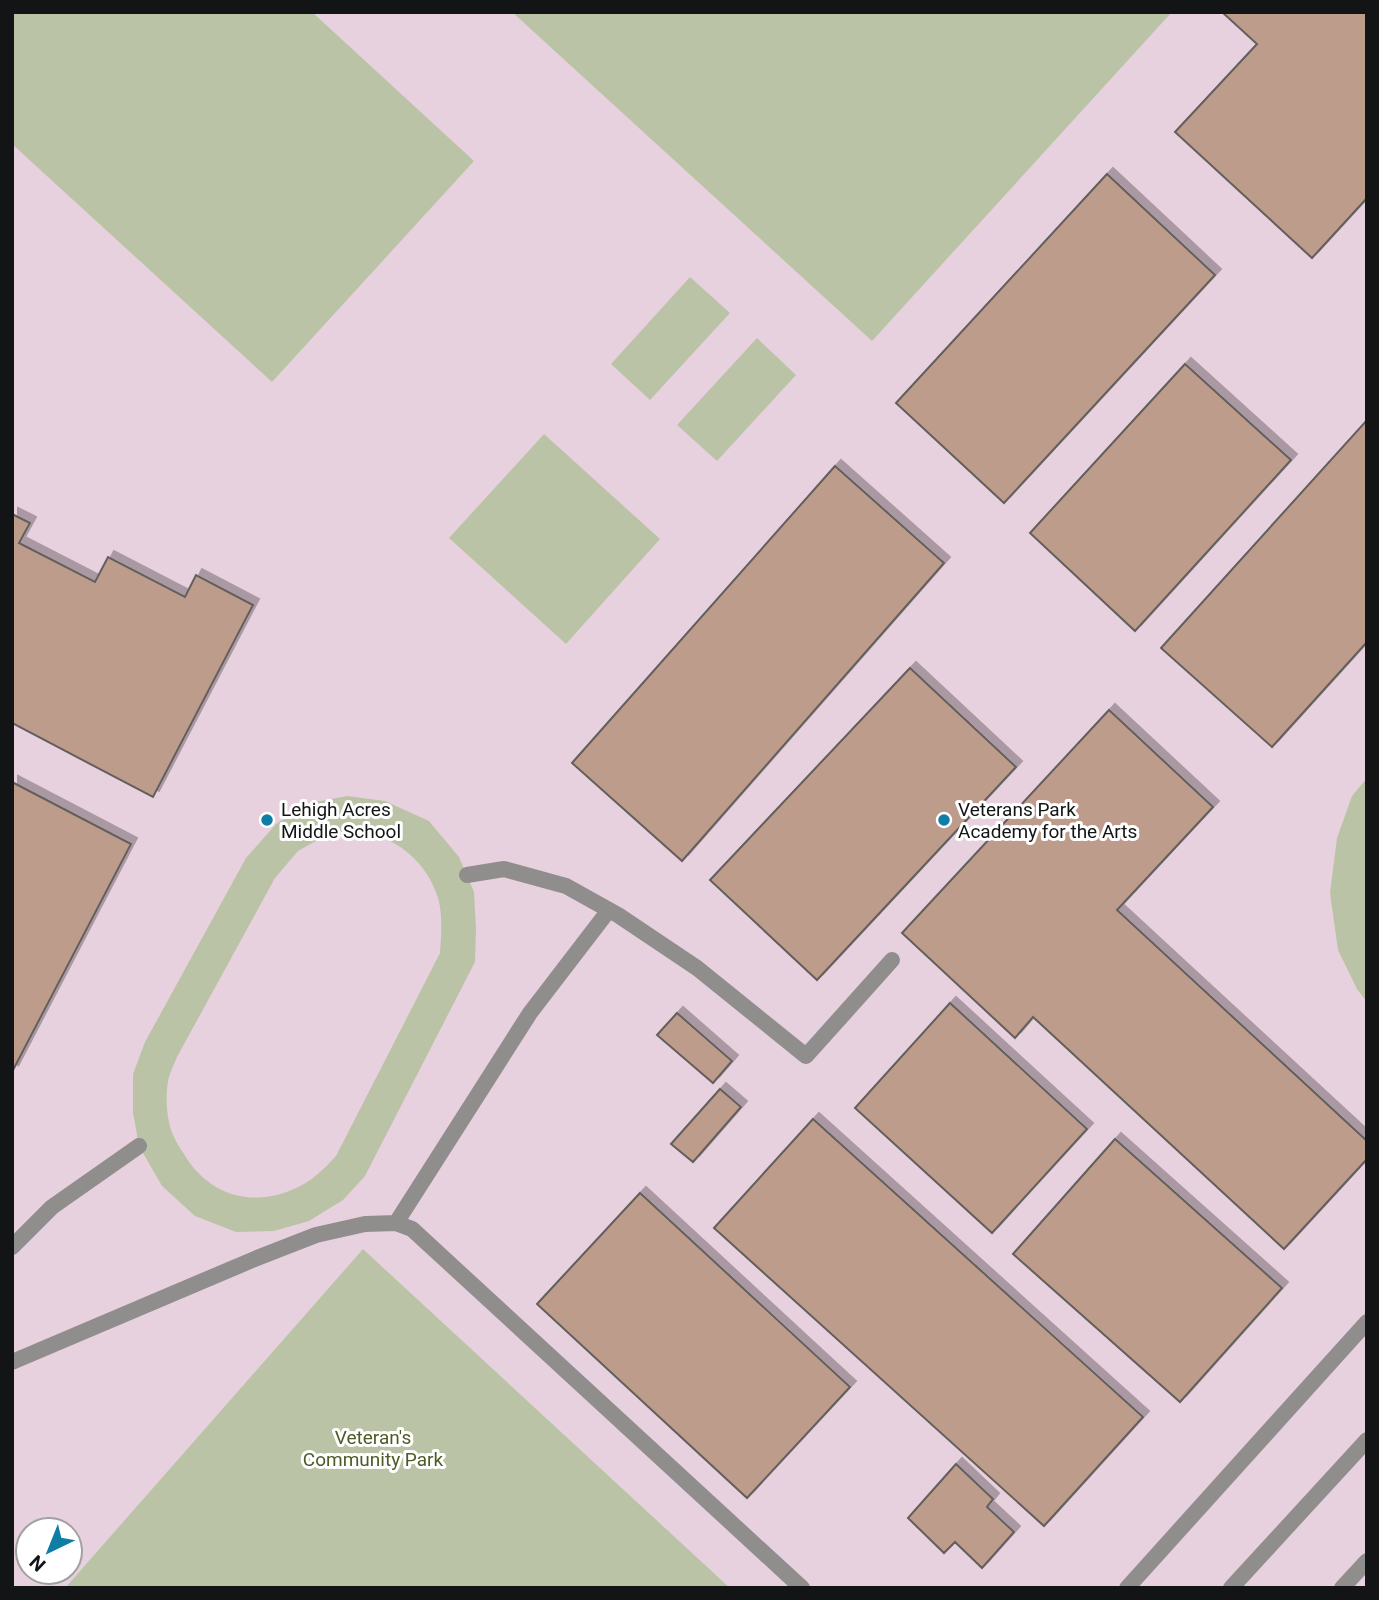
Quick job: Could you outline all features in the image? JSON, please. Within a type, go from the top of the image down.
[{"type":"lane","points":[[467,875],[504,869],[566,886],[609,910],[697,968],[806,1056],[892,960]]},
{"type":"lane","points":[[396,1223],[530,1013],[609,910]]},
{"type":"lane","points":[[12,1247],[52,1207],[139,1146]]},
{"type":"lane","points":[[12,1362],[257,1258],[316,1236],[365,1224],[396,1223],[412,1229],[802,1588]]},
{"type":"lane","points":[[1128,1588],[1367,1322]]},
{"type":"lane","points":[[1231,1588],[1367,1440]]},
{"type":"lane","points":[[1342,1588],[1367,1560]]},
{"type":"shaded area","points":[[12,12],[512,12],[872,340],[1172,12],[1367,12],[1367,1588],[730,1588],[363,1249],[84,1566],[84,1516],[14,1516],[14,1586],[67,1586],[12,1588]]},
{"type":"green space","points":[[12,12],[312,12],[474,161],[272,382],[12,144]]},
{"type":"green space","points":[[512,12],[1172,12],[872,341]]},
{"type":"green space","points":[[690,277],[730,313],[650,400],[611,364]]},
{"type":"green space","points":[[757,338],[796,375],[717,461],[677,425]]},
{"type":"green space","points":[[544,434],[660,539],[566,644],[449,538]]},
{"type":"green space","points":[[1367,778],[1367,1002],[1357,989],[1338,950],[1330,893],[1337,838],[1352,796]]},
{"type":"green space","points":[[347,796],[385,801],[429,821],[459,857],[474,892],[475,962],[365,1176],[343,1200],[309,1221],[274,1231],[236,1232],[195,1216],[162,1186],[139,1146],[133,1113],[133,1074],[145,1042],[246,858],[276,824],[310,803]],"holes":[[[348,831],[369,833],[386,839],[406,851],[422,867],[434,887],[440,905],[440,953],[336,1156],[312,1179],[278,1195],[247,1197],[232,1194],[205,1179],[175,1140],[167,1109],[169,1076],[275,878],[298,851],[323,837]]]},
{"type":"green space","name":"Veteran's Community Park","points":[[363,1249],[730,1588],[65,1588],[84,1586],[84,1566]]},
{"type":"building","points":[[1222,12],[1367,12],[1367,198],[1312,258],[1175,132],[1257,44]]},
{"type":"building","points":[[1107,174],[1215,275],[1004,503],[896,403]]},
{"type":"building","points":[[1185,364],[1291,460],[1135,631],[1030,533]]},
{"type":"building","points":[[1367,420],[1367,642],[1272,747],[1161,648]]},
{"type":"building","points":[[835,466],[944,563],[682,861],[572,763]]},
{"type":"building","points":[[12,514],[30,523],[19,543],[95,582],[108,557],[185,597],[196,575],[253,605],[153,797],[12,723]]},
{"type":"building","points":[[910,668],[1016,767],[817,980],[710,880]]},
{"type":"building","points":[[1109,710],[1213,807],[1117,910],[1367,1141],[1367,1159],[1284,1249],[1033,1017],[1015,1038],[902,933]]},
{"type":"building","points":[[12,782],[131,844],[12,1072]]},
{"type":"building","points":[[950,1003],[1087,1129],[992,1233],[855,1108]]},
{"type":"building","points":[[677,1013],[732,1061],[713,1083],[657,1035]]},
{"type":"building","points":[[720,1089],[741,1107],[693,1162],[671,1144]]},
{"type":"building","points":[[813,1119],[1143,1417],[1044,1526],[714,1228]]},
{"type":"building","points":[[1115,1139],[1282,1288],[1180,1402],[1013,1254]]},
{"type":"building","points":[[640,1193],[850,1387],[747,1498],[537,1304]]},
{"type":"building","points":[[956,1464],[993,1499],[987,1507],[1014,1532],[982,1568],[955,1542],[944,1553],[908,1518]]},
{"type":"place","name":"Lehigh Acres Middle School","points":[[267,820]]},
{"type":"place","name":"Veterans Park Academy for the Arts","points":[[944,820]]}]
